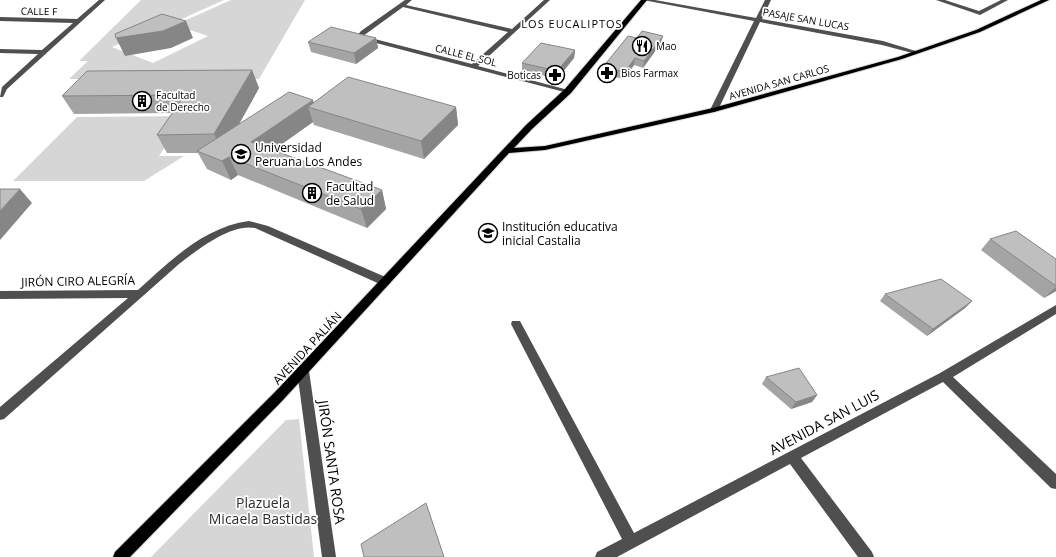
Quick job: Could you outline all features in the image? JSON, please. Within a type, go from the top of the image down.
[{"type":"main road","name":"AVENIDA PALIÁN","points":[[120,557],[303,371],[529,128],[568,91],[645,0]]},
{"type":"main road","name":"AVENIDA SAN CARLOS","points":[[508,151],[545,148],[714,110],[916,52],[978,31],[1046,0]]},
{"type":"street","points":[[0,95],[2,88],[102,0]]},
{"type":"street","points":[[401,5],[409,0]]},
{"type":"street","points":[[473,67],[547,0]]},
{"type":"street","name":"PASAJE SAN LUCAS","points":[[645,0],[883,43],[916,52]]},
{"type":"street","points":[[714,110],[768,0]]},
{"type":"street","points":[[939,0],[980,12],[1005,0]]},
{"type":"street","points":[[401,5],[513,31]]},
{"type":"street","name":"CALLE EL SOL","points":[[401,5],[362,32],[360,36],[568,91]]},
{"type":"street","name":"CALLE F","points":[[0,19],[78,21]]},
{"type":"street","points":[[0,51],[44,52]]},
{"type":"street","name":"JIRÓN CIRO ALEGRÍA","points":[[0,295],[140,294],[171,265],[212,236],[230,227],[248,223],[264,228],[386,282]]},
{"type":"street","points":[[0,415],[140,294]]},
{"type":"street","name":"AVENIDA SAN LUIS","points":[[602,557],[944,376],[1056,309]]},
{"type":"street","points":[[516,324],[631,542]]},
{"type":"street","name":"JIRÓN SANTA ROSA","points":[[303,371],[329,557]]},
{"type":"street","points":[[944,376],[1056,483]]},
{"type":"street","points":[[792,456],[867,557]]},
{"type":"green space","points":[[141,0],[224,0],[175,22],[168,21],[112,47],[153,63],[208,36],[175,25],[231,0],[305,0],[259,79],[69,79],[88,61],[79,61]]},
{"type":"green space","points":[[186,116],[159,156],[184,156],[144,181],[13,181],[77,117]]},
{"type":"green space","name":"Plazuela Micaela Bastidas","points":[[299,419],[314,557],[151,557],[286,420]]},
{"type":"building","points":[[162,14],[186,21],[163,31],[116,38],[115,34]]},
{"type":"building","points":[[331,27],[376,38],[354,53],[308,42]]},
{"type":"building","points":[[642,31],[663,36],[644,61],[635,58],[625,72],[603,67],[628,36],[637,38]]},
{"type":"building","points":[[541,43],[575,50],[557,71],[522,63]]},
{"type":"building","points":[[252,70],[214,134],[157,135],[185,95],[62,96],[87,71]]},
{"type":"building","points":[[348,77],[456,107],[421,141],[308,107]]},
{"type":"building","points":[[289,92],[313,100],[251,142],[382,190],[361,209],[229,157],[222,161],[197,151]]},
{"type":"building","points":[[0,189],[20,189],[0,211]]},
{"type":"building","points":[[1016,231],[1056,259],[1056,286],[990,239]]},
{"type":"building","points":[[941,279],[972,301],[933,329],[885,294]]},
{"type":"building","points":[[799,368],[817,395],[796,402],[766,377]]},
{"type":"building","points":[[426,503],[444,557],[364,557],[361,544]]},
{"type":"place","name":"Mao","points":[[642,46]]},
{"type":"place","name":"Bios Farmax","points":[[607,73]]},
{"type":"place","name":"Boticas","points":[[555,75]]},
{"type":"place","name":"Facultad de Derecho","points":[[142,101]]},
{"type":"place","name":"Universidad Peruana Los Andes","points":[[241,154]]},
{"type":"place","name":"Facultad de Salud","points":[[312,193]]},
{"type":"place","name":"Institución educativa inicial Castalia","points":[[488,233]]},
{"type":"district","name":"LOS EUCALIPTOS","points":[[572,23]]}]
